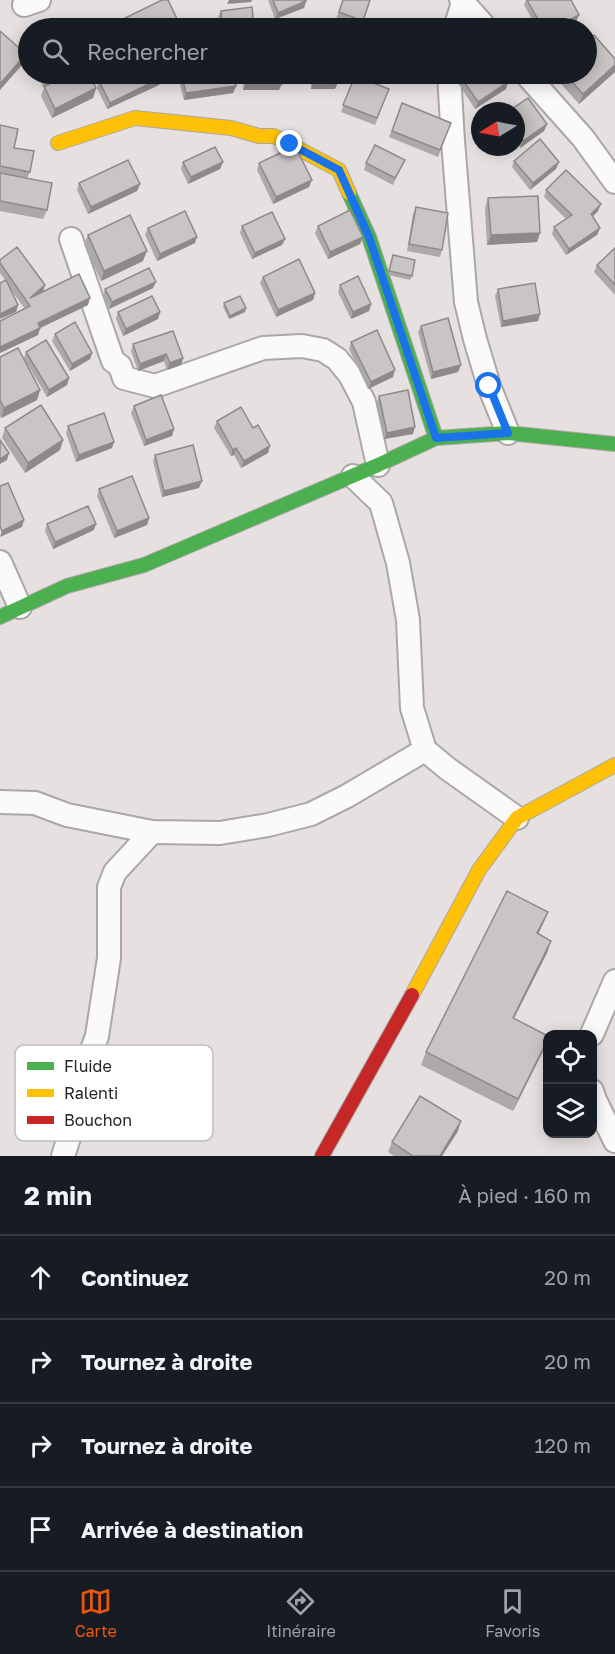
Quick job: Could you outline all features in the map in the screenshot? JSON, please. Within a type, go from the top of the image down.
[{"type":"street","points":[[458,18],[462,2]]},
{"type":"street","points":[[462,2],[477,18]]},
{"type":"street","points":[[450,84],[466,302],[489,386],[508,433]]},
{"type":"street","points":[[535,84],[583,138],[615,182]]},
{"type":"street","points":[[58,143],[135,118],[231,128],[259,136],[274,136],[339,170],[369,237],[436,438]]},
{"type":"street","points":[[70,239],[113,361],[120,366],[124,378],[155,386],[262,348],[302,346],[323,350],[337,359],[350,375],[364,402],[378,465]]},
{"type":"street","points":[[0,562],[10,612],[67,586],[144,565],[436,438],[508,433],[615,444]]},
{"type":"street","points":[[352,476],[381,503],[398,563],[408,620],[412,708],[425,750],[517,818]]},
{"type":"street","points":[[0,802],[35,803],[67,814],[152,832],[220,833],[268,825],[311,814],[347,796],[425,750]]},
{"type":"street","points":[[322,1156],[433,958],[479,870],[517,818],[615,765]]},
{"type":"street","points":[[94,1045],[97,1036],[109,958],[109,887],[115,872],[152,832]]},
{"type":"street","points":[[594,1030],[615,981]]},
{"type":"street","points":[[597,1104],[615,1141]]},
{"type":"street","points":[[63,1156],[68,1141]]},
{"type":"building","points":[[162,0],[168,0],[177,18],[125,18]]},
{"type":"building","points":[[273,0],[306,0],[306,1],[278,13]]},
{"type":"building","points":[[343,0],[370,0],[364,18],[355,18],[339,12]]},
{"type":"building","points":[[527,0],[571,0],[579,15],[573,18],[537,18]]},
{"type":"building","points":[[252,7],[253,18],[221,18],[221,11]]},
{"type":"building","points":[[0,31],[18,47],[18,63],[0,84]]},
{"type":"building","points":[[597,38],[615,59],[615,65],[597,81]]},
{"type":"building","points":[[94,84],[96,88],[55,109],[44,86]]},
{"type":"building","points":[[100,84],[149,84],[110,103]]},
{"type":"building","points":[[184,84],[236,84],[236,86],[186,93]]},
{"type":"building","points":[[352,84],[376,84],[389,89],[377,118],[343,105]]},
{"type":"building","points":[[466,84],[505,84],[478,102]]},
{"type":"building","points":[[574,84],[594,84],[583,94]]},
{"type":"building","points":[[528,98],[547,124],[525,140],[525,102],[522,102]]},
{"type":"building","points":[[402,103],[451,123],[440,150],[392,131]]},
{"type":"building","points":[[0,125],[18,129],[14,148],[34,151],[30,172],[0,166]]},
{"type":"building","points":[[540,139],[559,162],[533,183],[514,161],[520,156],[525,156],[525,152]]},
{"type":"building","points":[[375,145],[405,160],[395,178],[366,163]]},
{"type":"building","points":[[295,146],[312,180],[276,197],[259,163]]},
{"type":"building","points":[[215,147],[223,162],[191,177],[183,162]]},
{"type":"building","points":[[128,160],[140,184],[91,207],[79,183]]},
{"type":"building","points":[[566,170],[601,204],[591,214],[600,228],[569,249],[554,227],[572,215],[546,190]]},
{"type":"building","points":[[0,173],[52,183],[47,210],[0,201]]},
{"type":"building","points":[[538,196],[540,233],[491,235],[488,198]]},
{"type":"building","points":[[416,207],[448,213],[442,250],[409,244]]},
{"type":"building","points":[[350,210],[363,237],[330,252],[318,226]]},
{"type":"building","points":[[185,211],[197,237],[160,254],[148,228]]},
{"type":"building","points":[[272,212],[285,239],[255,253],[242,226]]},
{"type":"building","points":[[130,215],[147,251],[104,271],[88,235]]},
{"type":"building","points":[[17,247],[45,285],[30,298],[79,274],[90,298],[38,323],[40,328],[0,347],[0,321],[30,306],[0,263],[0,260]]},
{"type":"building","points":[[615,248],[615,285],[597,265]]},
{"type":"building","points":[[393,255],[415,260],[412,276],[389,271]]},
{"type":"building","points":[[299,259],[315,293],[278,310],[263,277]]},
{"type":"building","points":[[149,268],[156,282],[112,302],[105,289]]},
{"type":"building","points":[[358,276],[371,304],[353,312],[340,285]]},
{"type":"building","points":[[6,280],[18,305],[0,314],[0,283]]},
{"type":"building","points":[[535,283],[540,314],[503,321],[498,289]]},
{"type":"building","points":[[152,296],[160,312],[126,329],[118,312]]},
{"type":"building","points":[[240,296],[246,308],[230,316],[224,303]]},
{"type":"building","points":[[448,318],[461,365],[433,372],[421,326]]},
{"type":"building","points":[[75,322],[92,353],[72,364],[55,334]]},
{"type":"building","points":[[377,330],[395,370],[371,382],[351,342]]},
{"type":"building","points":[[173,331],[183,358],[170,363],[166,354],[140,364],[133,344]]},
{"type":"building","points":[[46,340],[69,378],[49,390],[26,352]]},
{"type":"building","points":[[18,348],[40,390],[4,408],[0,400],[0,357]]},
{"type":"building","points":[[408,390],[415,427],[387,433],[379,396]]},
{"type":"building","points":[[161,395],[174,429],[146,440],[134,406]]},
{"type":"building","points":[[41,405],[63,440],[28,463],[5,428]]},
{"type":"building","points":[[241,407],[253,428],[258,425],[270,446],[244,461],[236,448],[233,450],[217,421]]},
{"type":"building","points":[[104,413],[114,442],[79,455],[68,426]]},
{"type":"building","points":[[0,440],[9,453],[0,459]]},
{"type":"building","points":[[193,445],[202,481],[164,491],[155,455]]},
{"type":"building","points":[[132,476],[149,518],[117,531],[99,489]]},
{"type":"building","points":[[8,483],[24,520],[2,531],[0,486]]},
{"type":"building","points":[[88,506],[96,524],[55,542],[47,524]]},
{"type":"building","points":[[507,891],[548,912],[537,933],[551,941],[513,1018],[543,1033],[543,1049],[518,1099],[426,1052]]},
{"type":"building","points":[[420,1096],[461,1121],[440,1156],[413,1156],[392,1142]]},
{"type":"traffic: fast","points":[[349,193],[369,237],[436,438]]},
{"type":"traffic: fast","points":[[0,617],[67,586],[144,565],[436,438],[508,433],[615,444]]},
{"type":"traffic: slow","points":[[58,143],[135,118],[231,128],[259,136],[274,136],[339,170],[349,193]]},
{"type":"traffic: slow","points":[[412,995],[479,870],[517,818],[615,765]]},
{"type":"traffic: jam","points":[[322,1156],[412,995]]},
{"type":"route","points":[[290,144],[339,170],[369,237],[436,438],[508,433],[489,386]]}]
